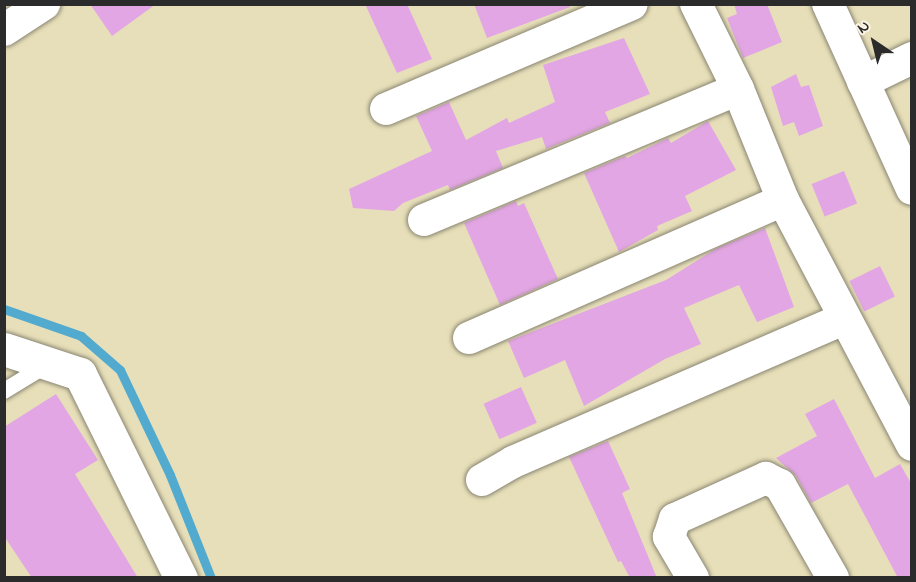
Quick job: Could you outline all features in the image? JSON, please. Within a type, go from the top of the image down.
[{"type":"street","points":[[4,30],[44,4]]},
{"type":"street","points":[[386,109],[632,4]]},
{"type":"street","points":[[696,4],[738,89],[783,200],[843,320],[910,438]]},
{"type":"street","points":[[828,4],[912,189]]},
{"type":"street","points":[[863,82],[912,58]]},
{"type":"street","points":[[424,220],[738,89]]},
{"type":"street","points":[[469,338],[783,200]]},
{"type":"street","points":[[482,480],[513,462],[843,320]]},
{"type":"street","points":[[4,349],[51,362],[80,374],[181,578]]},
{"type":"street","points":[[693,578],[669,537],[675,519],[766,478],[780,485],[833,578]]},
{"type":"lane","points":[[4,391],[51,362]]},
{"type":"building","points":[[90,4],[156,4],[112,36]]},
{"type":"building","points":[[365,4],[407,4],[432,59],[397,73]]},
{"type":"building","points":[[474,4],[570,4],[570,7],[487,38]]},
{"type":"building","points":[[734,4],[767,4],[782,42],[743,58],[727,18],[737,14]]},
{"type":"building","points":[[624,38],[650,94],[605,112],[610,123],[546,149],[542,137],[496,151],[503,168],[450,190],[448,185],[403,203],[394,211],[353,208],[349,189],[432,151],[416,116],[449,102],[466,140],[507,118],[509,123],[555,102],[543,65]]},
{"type":"building","points":[[796,74],[801,87],[809,85],[823,126],[799,136],[794,122],[783,126],[771,87]]},
{"type":"building","points":[[708,121],[736,170],[685,196],[692,211],[657,226],[658,230],[619,252],[584,173],[625,156],[627,158],[668,138],[671,143]]},
{"type":"building","points":[[844,171],[857,203],[825,217],[812,184]]},
{"type":"building","points":[[516,201],[518,206],[524,203],[558,279],[500,305],[464,223]]},
{"type":"building","points":[[765,228],[794,307],[757,322],[739,285],[684,308],[701,344],[665,359],[584,406],[565,360],[524,378],[508,341],[666,280],[717,248]]},
{"type":"building","points":[[880,266],[895,297],[864,311],[849,281]]},
{"type":"building","points":[[521,387],[537,423],[499,439],[484,404]]},
{"type":"building","points":[[56,394],[98,460],[75,474],[138,578],[32,578],[4,536],[4,427]]},
{"type":"building","points":[[834,399],[875,478],[900,464],[912,485],[912,578],[898,578],[848,484],[811,503],[796,476],[776,458],[817,436],[805,414]]},
{"type":"building","points":[[608,441],[630,489],[622,493],[657,578],[630,578],[621,561],[618,562],[569,457]]},
{"type":"waterway","points":[[4,309],[81,336],[120,370],[170,475],[211,578]]}]
